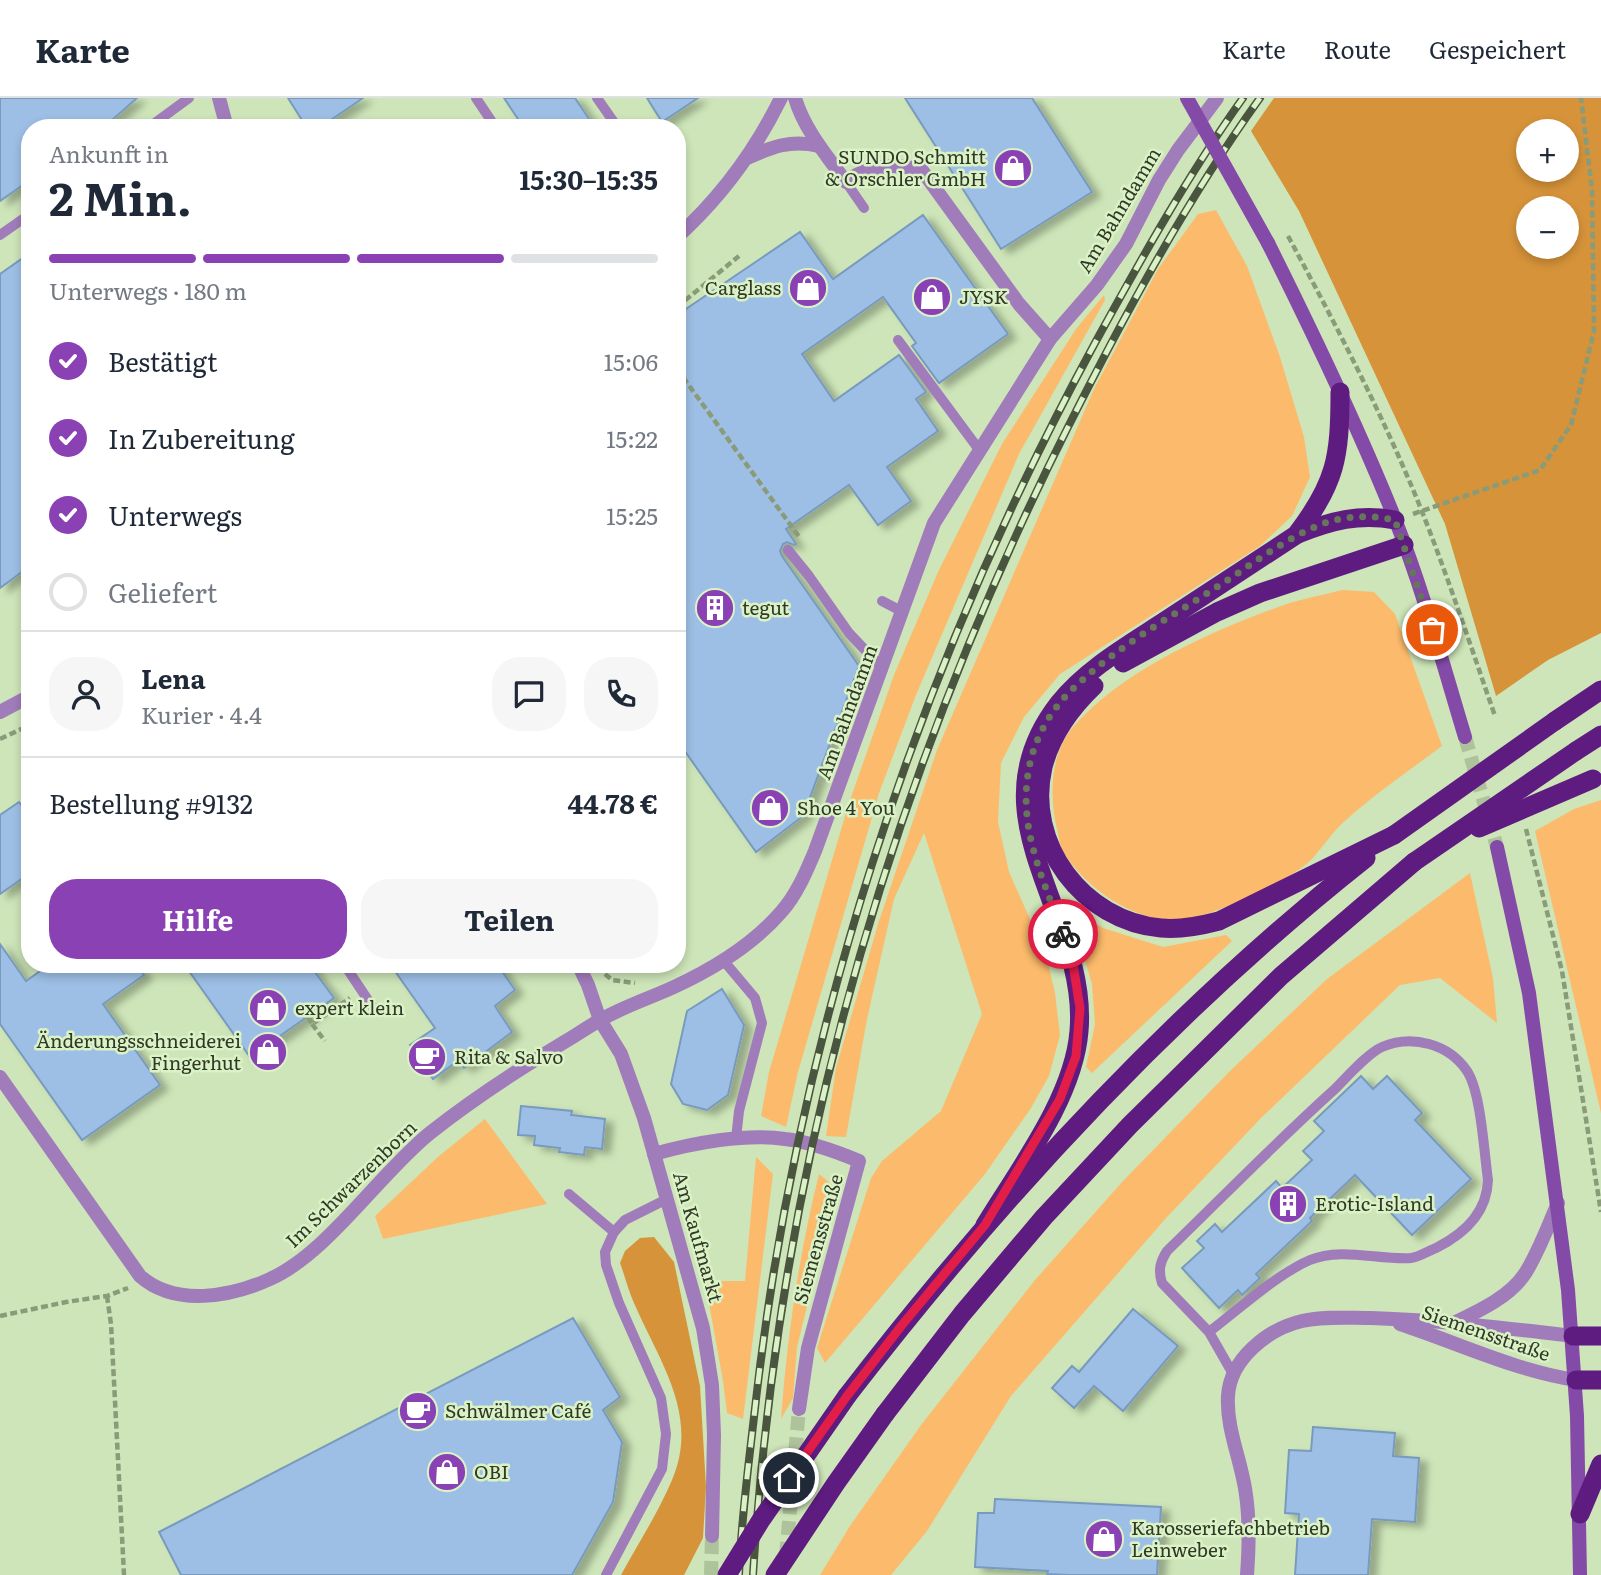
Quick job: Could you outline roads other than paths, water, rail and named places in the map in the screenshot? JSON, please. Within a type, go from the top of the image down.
[{"type":"highway","points":[[1296,535],[1318,507],[1335,464],[1339,440],[1340,392]]},
{"type":"highway","points":[[985,1225],[1060,1099],[1076,1056],[1079,1032],[1079,995],[1072,958],[1033,853],[1026,822],[1028,772],[1040,734],[1061,701],[1116,653],[1296,535],[1342,519],[1377,516],[1395,520]]},
{"type":"highway","points":[[1394,835],[1219,920],[1181,929],[1162,928],[1133,923],[1107,912],[1074,885],[1061,868],[1048,840],[1041,810],[1040,789],[1049,747],[1059,729],[1083,696],[1121,664],[1217,612],[1260,593],[1404,545]]},
{"type":"highway","points":[[727,1575],[768,1510],[847,1396],[916,1307],[985,1225],[1128,1073],[1295,914],[1394,835],[1601,690]]},
{"type":"highway","points":[[775,1575],[885,1414],[979,1294],[1044,1217],[1130,1125],[1281,976],[1414,862],[1601,735]]},
{"type":"highway","points":[[1437,847],[1597,778]]},
{"type":"highway","points":[[1573,1336],[1601,1336]]},
{"type":"highway","points":[[1576,1380],[1601,1380]]},
{"type":"highway","points":[[1580,1514],[1601,1464]]},
{"type":"main road","points":[[1187,98],[1268,243],[1340,392],[1395,520],[1465,737]]},
{"type":"main road","points":[[1497,847],[1529,993],[1558,1203],[1576,1380],[1580,1575]]},
{"type":"street","points":[[219,98],[225,119]]},
{"type":"street","points":[[686,225],[733,179],[770,122],[781,98]]},
{"type":"street","points":[[795,98],[819,146],[846,182],[856,174],[882,167],[899,165],[920,169],[1019,304],[1050,339]]},
{"type":"street","name":"Am Bahndamm","points":[[600,1020],[675,986],[723,960],[762,932],[783,910],[800,885],[824,829],[934,523],[1050,339],[1097,285],[1126,244],[1172,160],[1217,98]]},
{"type":"street","points":[[747,158],[787,143],[803,142],[819,146]]},
{"type":"street","points":[[0,712],[21,701]]},
{"type":"street","name":"Am Kaufmarkt","points":[[582,973],[600,1020],[621,1054],[644,1118],[703,1328],[712,1385],[712,1536]]},
{"type":"street","name":"Im Schwarzenborn","points":[[0,1077],[140,1276],[151,1286],[174,1294],[218,1295],[242,1290],[273,1278],[303,1259],[428,1135],[534,1059],[600,1020]]},
{"type":"street","name":"Siemensstraße","points":[[654,1154],[674,1148],[736,1139],[783,1138],[827,1148],[859,1161],[808,1348],[799,1409]]},
{"type":"street","name":"Siemensstraße","points":[[1456,1322],[1481,1310],[1513,1288],[1526,1272],[1558,1203]]},
{"type":"street","name":"Siemensstraße","points":[[1247,1575],[1250,1535],[1246,1495],[1228,1414],[1228,1394],[1233,1374],[1248,1351],[1268,1336],[1301,1321],[1339,1318],[1456,1322],[1573,1336]]},
{"type":"street","name":"Siemensstraße","points":[[1386,1319],[1514,1364],[1576,1380]]},
{"type":"lane","points":[[160,119],[189,98]]},
{"type":"lane","points":[[476,98],[490,119]]},
{"type":"lane","points":[[597,98],[612,119]]},
{"type":"lane","points":[[846,182],[864,208]]},
{"type":"lane","points":[[0,235],[21,220]]},
{"type":"lane","points":[[898,340],[980,451]]},
{"type":"lane","points":[[788,550],[810,576],[849,633],[883,669]]},
{"type":"lane","points":[[882,601],[903,612]]},
{"type":"lane","points":[[723,960],[755,998],[762,1023],[739,1111],[736,1139]]},
{"type":"lane","points":[[350,973],[372,1006]]},
{"type":"lane","points":[[1209,1332],[1293,1269],[1311,1259],[1335,1255],[1414,1258],[1457,1237],[1470,1225],[1487,1193],[1488,1180],[1475,1090],[1468,1072],[1458,1059],[1443,1048],[1424,1043],[1402,1041],[1380,1047],[1167,1251],[1161,1260],[1159,1272],[1162,1283],[1209,1332],[1233,1374]]},
{"type":"lane","points":[[569,1194],[614,1232]]},
{"type":"lane","points":[[606,1575],[662,1469],[666,1434],[661,1398],[620,1303],[606,1265],[605,1252],[614,1232],[625,1220],[667,1199]]},
{"type":"tunnel","points":[[1465,737],[1497,847]]},
{"type":"tunnel","points":[[786,1556],[799,1409]]},
{"type":"tunnel","points":[[711,1575],[712,1536]]},
{"type":"railway","points":[[739,1575],[747,1476],[773,1276],[799,1137],[832,999],[872,863],[919,729],[972,598],[1030,469],[1095,343],[1148,249],[1184,187],[1243,98]]},
{"type":"railway","points":[[753,1575],[766,1424],[787,1276],[816,1129],[852,985],[895,843],[946,702],[1003,564],[1068,427],[1158,259],[1207,177],[1260,98]]},
{"type":"place","name":"SUNDO Schmitt & Orschler GmbH","points":[[1013,168]]},
{"type":"place","name":"Carglass","points":[[808,288]]},
{"type":"place","name":"JYSK","points":[[932,297]]},
{"type":"place","name":"tegut","points":[[715,608]]},
{"type":"place","name":"Shoe 4 You","points":[[770,808]]},
{"type":"place","name":"expert klein","points":[[268,1008]]},
{"type":"place","name":"Änderungsschneiderei Fingerhut","points":[[268,1052]]},
{"type":"place","name":"Rita & Salvo","points":[[427,1057]]},
{"type":"place","name":"Erotic-Island","points":[[1288,1204]]},
{"type":"place","name":"Schwälmer Café","points":[[418,1411]]},
{"type":"place","name":"OBI","points":[[447,1472]]},
{"type":"place","name":"Karosseriefachbetrieb Leinweber","points":[[1104,1539]]}]
